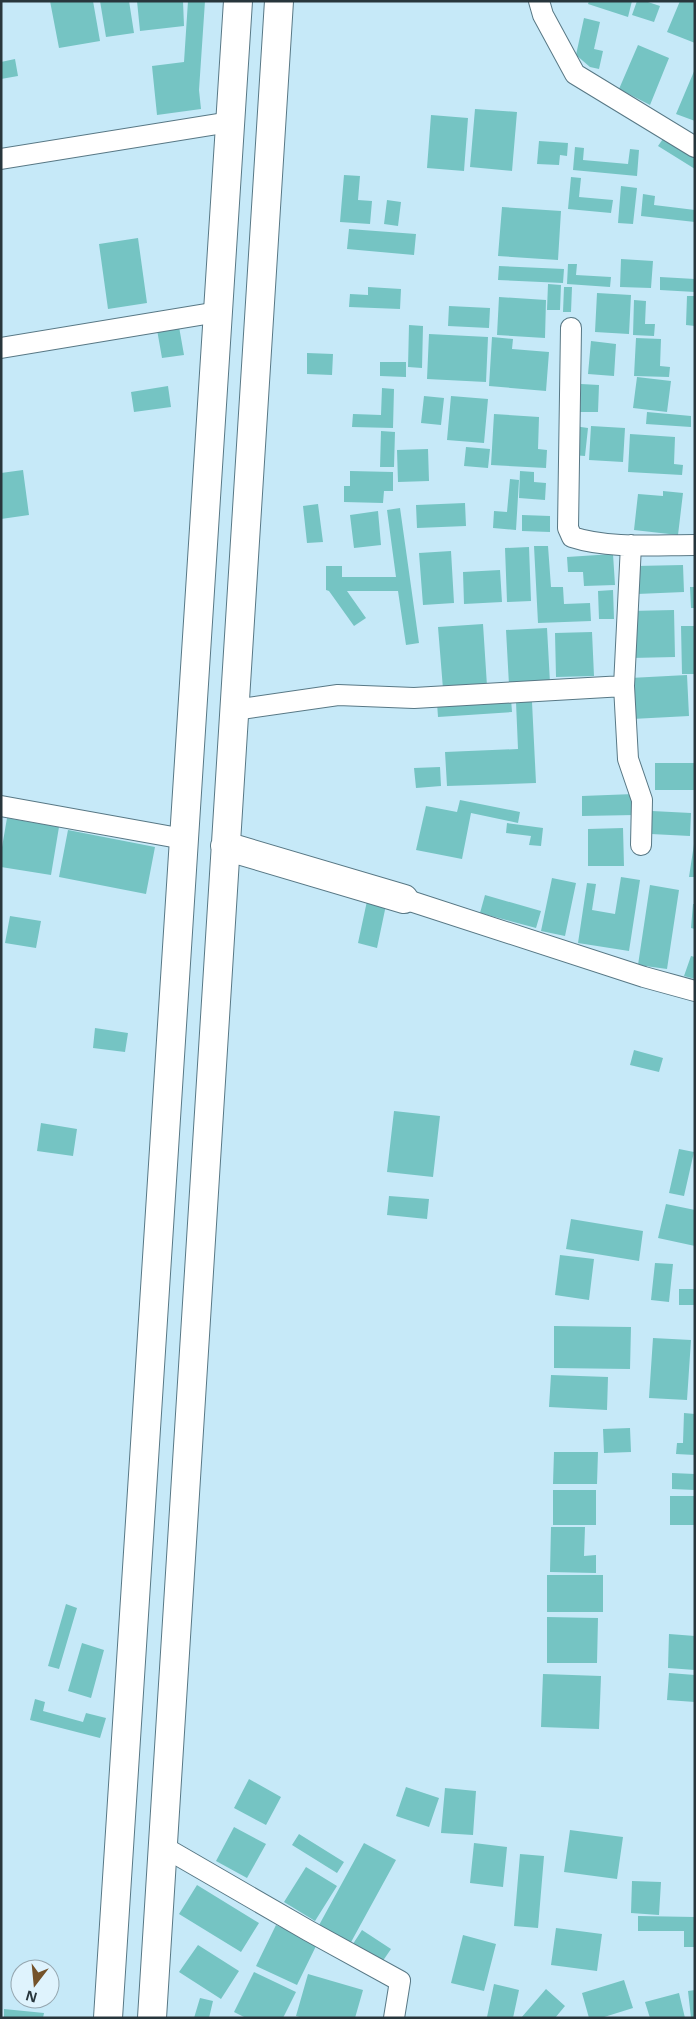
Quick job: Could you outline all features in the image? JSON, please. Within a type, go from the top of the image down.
[{"type":"street","points":[[108,2018],[238,1]]},
{"type":"street","points":[[152,2018],[279,1]]},
{"type":"street","points":[[539,1],[543,15],[575,74],[695,147]]},
{"type":"street","points":[[1,159],[230,122]]},
{"type":"street","points":[[1,348],[218,312]]},
{"type":"street","points":[[571,328],[568,528],[572,537],[582,540],[630,545],[695,545]]},
{"type":"street","points":[[630,545],[624,686],[628,759],[642,800],[641,845]]},
{"type":"street","points":[[234,710],[338,695],[414,698],[624,686]]},
{"type":"street","points":[[1,806],[184,839]]},
{"type":"street","points":[[225,846],[404,899],[644,977],[695,991]]},
{"type":"street","points":[[132,1650],[174,1653]]},
{"type":"street","points":[[162,1846],[400,1981],[394,2018]]},
{"type":"building","points":[[50,1],[93,1],[100,41],[59,48]]},
{"type":"building","points":[[100,1],[129,1],[134,33],[106,37]]},
{"type":"building","points":[[137,1],[183,1],[184,26],[140,31]]},
{"type":"building","points":[[188,1],[205,1],[199,90],[201,109],[157,115],[152,66],[184,62]]},
{"type":"building","points":[[589,1],[632,1],[628,17],[588,4]]},
{"type":"building","points":[[637,1],[645,1],[660,6],[654,22],[632,15]]},
{"type":"building","points":[[680,1],[695,1],[695,43],[667,32]]},
{"type":"building","points":[[584,18],[600,22],[594,49],[603,51],[599,69],[590,67],[576,55]]},
{"type":"building","points":[[638,45],[669,58],[650,105],[619,89]]},
{"type":"building","points":[[15,59],[18,76],[1,79],[1,62]]},
{"type":"building","points":[[695,69],[695,121],[676,114]]},
{"type":"building","points":[[475,109],[517,112],[512,171],[470,167]]},
{"type":"building","points":[[431,115],[468,118],[464,171],[427,168]]},
{"type":"building","points":[[665,136],[695,152],[695,169],[658,146]]},
{"type":"building","points":[[539,141],[568,143],[567,156],[560,155],[559,165],[537,164]]},
{"type":"building","points":[[575,147],[584,148],[583,160],[628,164],[630,149],[639,150],[637,176],[573,170]]},
{"type":"building","points":[[344,175],[360,176],[358,200],[372,201],[370,224],[340,222]]},
{"type":"building","points":[[571,177],[581,178],[579,197],[613,200],[611,213],[568,209]]},
{"type":"building","points":[[621,186],[637,188],[633,224],[618,223]]},
{"type":"building","points":[[643,194],[655,196],[654,205],[695,210],[695,222],[641,216]]},
{"type":"building","points":[[387,200],[401,202],[398,226],[384,224]]},
{"type":"building","points":[[502,207],[561,211],[558,260],[498,256]]},
{"type":"building","points":[[349,229],[416,234],[414,255],[347,249]]},
{"type":"building","points":[[138,238],[147,303],[108,309],[99,244]]},
{"type":"building","points":[[621,259],[653,261],[651,288],[620,287]]},
{"type":"building","points":[[568,264],[577,264],[576,275],[611,277],[610,287],[567,284]]},
{"type":"building","points":[[499,266],[564,269],[563,283],[498,280]]},
{"type":"building","points":[[660,277],[695,279],[695,292],[660,290]]},
{"type":"building","points":[[548,284],[561,285],[560,310],[547,310]]},
{"type":"building","points":[[368,287],[401,289],[400,309],[349,307],[350,294],[368,295]]},
{"type":"building","points":[[564,287],[572,287],[571,312],[563,312]]},
{"type":"building","points":[[597,293],[631,295],[629,334],[595,332]]},
{"type":"building","points":[[687,296],[695,296],[695,326],[686,325]]},
{"type":"building","points":[[499,297],[546,300],[545,338],[497,335]]},
{"type":"building","points":[[634,300],[646,301],[645,324],[655,324],[654,336],[633,335]]},
{"type":"building","points":[[449,306],[490,308],[489,328],[448,326]]},
{"type":"building","points":[[178,321],[184,355],[162,358],[156,324]]},
{"type":"building","points":[[409,325],[423,326],[422,368],[408,367]]},
{"type":"building","points":[[429,334],[488,337],[486,382],[427,379]]},
{"type":"building","points":[[492,337],[513,339],[512,349],[549,352],[546,391],[489,386]]},
{"type":"building","points":[[636,338],[661,339],[660,366],[670,367],[669,377],[634,376]]},
{"type":"building","points":[[591,341],[616,344],[614,376],[588,374]]},
{"type":"building","points":[[307,353],[333,354],[332,375],[307,374]]},
{"type":"building","points":[[380,362],[406,362],[406,377],[380,376]]},
{"type":"building","points":[[637,377],[671,381],[667,412],[633,408]]},
{"type":"building","points":[[581,384],[599,385],[598,412],[580,412]]},
{"type":"building","points":[[168,386],[171,407],[134,412],[131,392]]},
{"type":"building","points":[[382,388],[394,389],[393,428],[352,427],[353,414],[381,415]]},
{"type":"building","points":[[424,396],[444,398],[441,425],[421,423]]},
{"type":"building","points":[[451,396],[488,399],[484,443],[447,440]]},
{"type":"building","points":[[647,412],[691,416],[691,427],[646,424]]},
{"type":"building","points":[[494,414],[539,417],[538,449],[547,450],[546,468],[491,465]]},
{"type":"building","points":[[574,426],[588,428],[585,456],[572,455]]},
{"type":"building","points":[[591,426],[625,428],[623,462],[589,460]]},
{"type":"building","points":[[381,431],[395,432],[394,467],[380,467]]},
{"type":"building","points":[[630,434],[675,437],[674,464],[683,465],[682,475],[628,472]]},
{"type":"building","points":[[466,447],[490,449],[488,468],[464,466]]},
{"type":"building","points":[[428,449],[429,481],[398,482],[397,450]]},
{"type":"building","points":[[23,470],[29,515],[1,519],[1,473]]},
{"type":"building","points":[[350,471],[393,472],[393,491],[384,491],[383,503],[344,502],[344,486],[350,486]]},
{"type":"building","points":[[520,471],[534,472],[534,482],[546,483],[545,500],[519,498]]},
{"type":"building","points":[[510,479],[519,480],[516,530],[493,528],[494,511],[507,512]]},
{"type":"building","points":[[663,491],[683,493],[678,535],[634,530],[638,494],[663,496]]},
{"type":"building","points":[[465,503],[466,526],[417,528],[416,505]]},
{"type":"building","points":[[318,504],[323,542],[307,543],[303,506]]},
{"type":"building","points":[[400,508],[419,643],[406,645],[398,591],[347,591],[366,618],[354,626],[329,591],[326,590],[326,566],[342,566],[342,577],[396,577],[387,510]]},
{"type":"building","points":[[378,511],[381,545],[354,548],[350,515]]},
{"type":"building","points":[[522,515],[550,516],[550,532],[522,531]]},
{"type":"building","points":[[534,546],[548,546],[551,587],[563,587],[564,604],[590,603],[591,621],[538,623]]},
{"type":"building","points":[[529,547],[531,601],[507,602],[505,548]]},
{"type":"building","points":[[451,551],[454,603],[423,605],[419,553]]},
{"type":"building","points":[[613,554],[615,585],[584,586],[583,572],[568,572],[567,557]]},
{"type":"building","points":[[683,565],[684,592],[637,594],[636,566]]},
{"type":"building","points":[[500,570],[502,602],[464,604],[463,572]]},
{"type":"building","points":[[690,587],[695,587],[695,608],[691,608]]},
{"type":"building","points":[[613,590],[614,619],[599,619],[598,591]]},
{"type":"building","points":[[674,610],[675,657],[631,658],[630,611]]},
{"type":"building","points":[[483,624],[487,686],[443,689],[438,627]]},
{"type":"building","points":[[681,626],[695,626],[695,674],[682,674]]},
{"type":"building","points":[[547,628],[550,683],[509,685],[506,630]]},
{"type":"building","points":[[592,632],[594,676],[556,677],[555,633]]},
{"type":"building","points":[[687,675],[689,716],[632,719],[630,678]]},
{"type":"building","points":[[511,699],[512,712],[438,717],[437,703]]},
{"type":"building","points":[[516,702],[532,702],[536,783],[447,786],[445,752],[518,749]]},
{"type":"building","points":[[655,763],[695,763],[695,790],[655,790]]},
{"type":"building","points":[[440,767],[441,786],[416,788],[414,768]]},
{"type":"building","points":[[634,794],[635,815],[582,816],[582,796]]},
{"type":"building","points":[[460,800],[520,812],[518,823],[471,813],[462,859],[416,850],[426,806],[457,812]]},
{"type":"building","points":[[652,811],[691,813],[690,836],[651,834]]},
{"type":"building","points":[[7,818],[59,827],[51,875],[1,867],[1,853]]},
{"type":"building","points":[[507,823],[543,828],[541,846],[529,845],[531,836],[506,833]]},
{"type":"building","points":[[623,828],[624,866],[588,866],[588,829]]},
{"type":"building","points":[[68,830],[155,847],[146,894],[59,877]]},
{"type":"building","points":[[694,844],[695,877],[689,877]]},
{"type":"building","points":[[621,877],[640,880],[629,951],[578,943],[587,883],[596,884],[592,910],[615,914]]},
{"type":"building","points":[[552,878],[576,883],[565,936],[541,931]]},
{"type":"building","points":[[650,885],[679,890],[667,969],[638,965]]},
{"type":"building","points":[[485,895],[541,911],[536,928],[480,913]]},
{"type":"building","points":[[367,901],[386,905],[377,948],[358,943]]},
{"type":"building","points":[[693,904],[695,904],[695,929],[691,928]]},
{"type":"building","points":[[10,916],[41,921],[36,948],[5,943]]},
{"type":"building","points":[[691,956],[695,957],[695,979],[684,976]]},
{"type":"building","points":[[95,1028],[128,1033],[125,1052],[93,1048]]},
{"type":"building","points":[[634,1050],[663,1058],[659,1072],[630,1065]]},
{"type":"building","points":[[394,1111],[440,1116],[433,1177],[387,1172]]},
{"type":"building","points":[[41,1123],[77,1129],[73,1156],[37,1151]]},
{"type":"building","points":[[679,1149],[694,1152],[684,1196],[669,1193]]},
{"type":"building","points":[[389,1196],[429,1199],[427,1219],[387,1215]]},
{"type":"building","points":[[666,1204],[695,1210],[695,1246],[658,1238]]},
{"type":"building","points":[[571,1219],[643,1231],[639,1261],[566,1249]]},
{"type":"building","points":[[560,1255],[594,1259],[589,1300],[555,1295]]},
{"type":"building","points":[[655,1263],[673,1264],[669,1302],[651,1300]]},
{"type":"building","points":[[679,1289],[695,1289],[695,1305],[679,1305]]},
{"type":"building","points":[[554,1326],[631,1327],[630,1369],[554,1368]]},
{"type":"building","points":[[653,1338],[691,1340],[687,1400],[649,1398]]},
{"type":"building","points":[[551,1375],[608,1377],[607,1410],[549,1407]]},
{"type":"building","points":[[684,1413],[695,1414],[695,1455],[676,1454],[677,1443],[683,1443]]},
{"type":"building","points":[[630,1428],[631,1452],[604,1453],[603,1429]]},
{"type":"building","points":[[554,1452],[598,1452],[597,1484],[553,1484]]},
{"type":"building","points":[[672,1473],[695,1474],[695,1490],[672,1489]]},
{"type":"building","points":[[553,1490],[596,1490],[596,1525],[553,1525]]},
{"type":"building","points":[[670,1496],[695,1496],[695,1525],[670,1525]]},
{"type":"building","points":[[551,1527],[585,1527],[584,1556],[596,1555],[596,1573],[550,1572]]},
{"type":"building","points":[[547,1575],[603,1575],[603,1612],[547,1612]]},
{"type":"building","points":[[66,1604],[77,1608],[59,1669],[48,1666]]},
{"type":"building","points":[[547,1617],[598,1618],[597,1663],[547,1663]]},
{"type":"building","points":[[669,1634],[695,1636],[695,1670],[668,1668]]},
{"type":"building","points":[[82,1643],[104,1650],[91,1698],[68,1691]]},
{"type":"building","points":[[669,1673],[695,1675],[695,1702],[667,1700]]},
{"type":"building","points":[[543,1674],[601,1676],[599,1729],[541,1727]]},
{"type":"building","points":[[35,1699],[45,1702],[43,1711],[83,1722],[86,1713],[106,1718],[100,1738],[30,1720]]},
{"type":"building","points":[[249,1779],[281,1797],[266,1825],[234,1808]]},
{"type":"building","points":[[406,1787],[439,1798],[429,1827],[396,1816]]},
{"type":"building","points":[[445,1788],[476,1791],[473,1835],[441,1833]]},
{"type":"building","points":[[234,1827],[266,1844],[247,1878],[216,1861]]},
{"type":"building","points":[[570,1830],[623,1837],[617,1879],[564,1872]]},
{"type":"building","points":[[299,1834],[344,1862],[337,1873],[292,1845]]},
{"type":"building","points":[[364,1843],[396,1860],[350,1944],[318,1927]]},
{"type":"building","points":[[474,1843],[507,1847],[503,1887],[470,1883]]},
{"type":"building","points":[[520,1854],[544,1856],[538,1928],[514,1926]]},
{"type":"building","points":[[306,1867],[337,1886],[315,1921],[284,1902]]},
{"type":"building","points":[[632,1881],[661,1882],[659,1915],[631,1913]]},
{"type":"building","points":[[197,1885],[259,1923],[241,1952],[179,1914]]},
{"type":"building","points":[[638,1916],[695,1917],[695,1947],[684,1947],[684,1931],[638,1931]]},
{"type":"building","points":[[276,1925],[317,1944],[297,1985],[256,1966]]},
{"type":"building","points":[[556,1928],[602,1934],[597,1971],[551,1965]]},
{"type":"building","points":[[362,1930],[391,1949],[380,1965],[351,1947]]},
{"type":"building","points":[[463,1935],[496,1944],[484,1991],[451,1983]]},
{"type":"building","points":[[198,1945],[239,1971],[221,1999],[179,1972]]},
{"type":"building","points":[[254,1972],[296,1992],[283,2018],[246,2018],[234,2012]]},
{"type":"building","points":[[308,1974],[363,1990],[355,2018],[303,2018],[296,2016]]},
{"type":"building","points":[[624,1980],[633,2008],[601,2018],[589,2018],[582,1993]]},
{"type":"building","points":[[494,1984],[519,1990],[513,2018],[487,2017]]},
{"type":"building","points":[[546,1989],[565,2006],[555,2018],[521,2018]]},
{"type":"building","points":[[695,1990],[695,2018],[691,2018],[688,1991]]},
{"type":"building","points":[[679,1993],[685,2018],[650,2018],[645,2002]]},
{"type":"building","points":[[200,1998],[213,2001],[209,2018],[194,2018]]},
{"type":"building","points":[[4,2009],[44,2013],[43,2018],[4,2018]]}]
